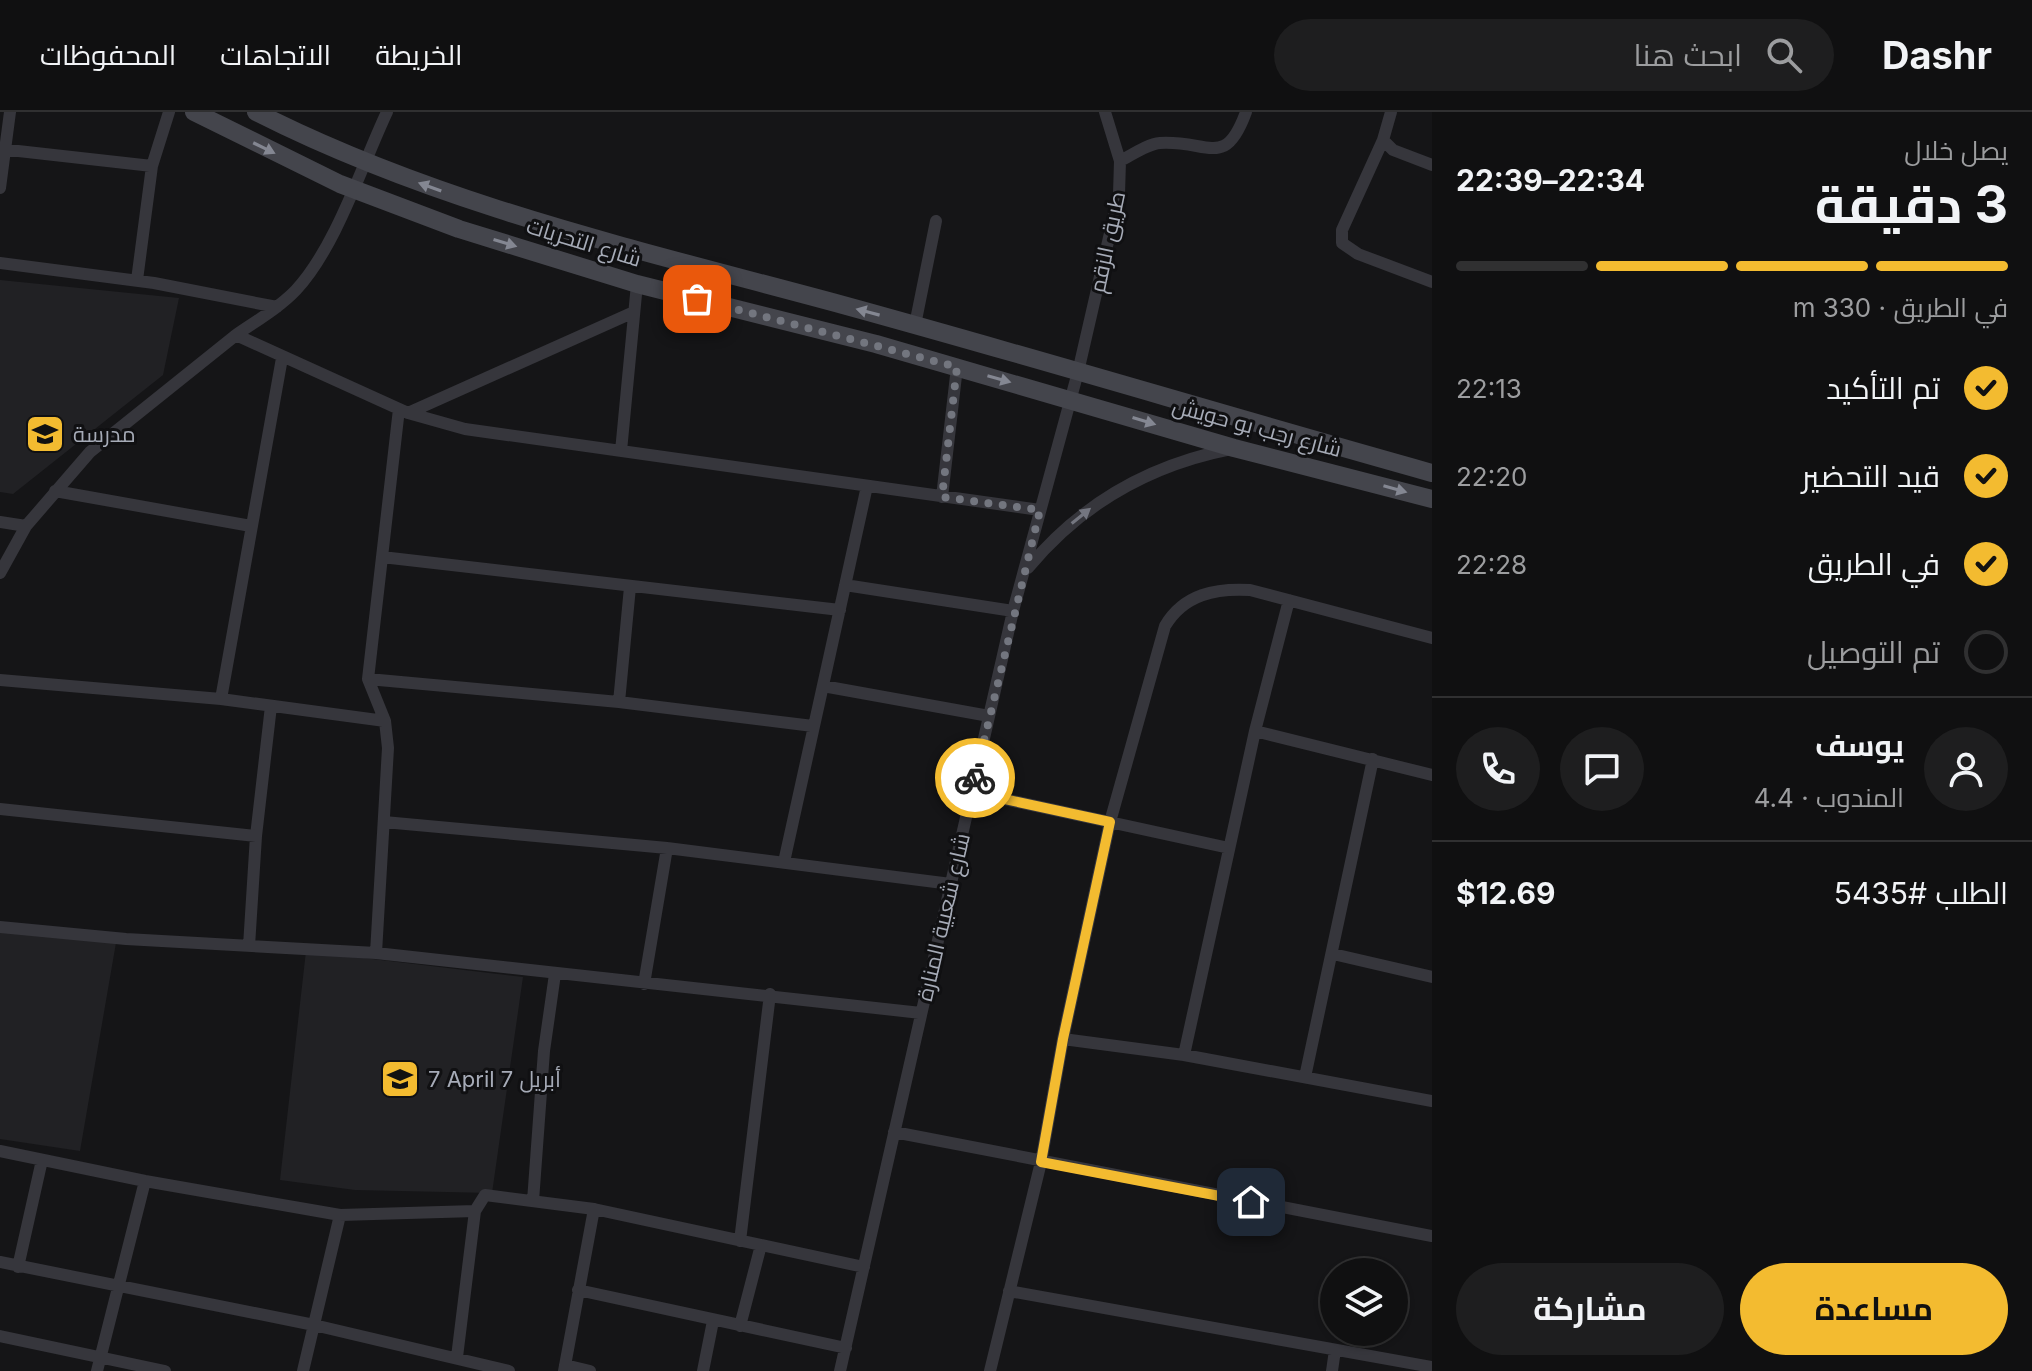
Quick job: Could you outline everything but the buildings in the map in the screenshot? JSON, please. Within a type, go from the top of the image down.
[{"type":"main road","name":"شارع التحريات","points":[[194,112],[353,189],[459,229],[637,284],[1069,399]]},
{"type":"main road","name":"شارع التحريات","points":[[256,112],[365,164],[501,211],[1078,372]]},
{"type":"main road","name":"شارع رجب بو حويش","points":[[1078,372],[1432,473]]},
{"type":"main road","name":"شارع رجب بو حويش","points":[[1069,399],[1234,448],[1432,499]]},
{"type":"main road","points":[[1355,477],[1363,454]]},
{"type":"street","points":[[0,188],[10,112]]},
{"type":"street","points":[[137,280],[152,166],[169,112]]},
{"type":"street","points":[[0,573],[26,526],[90,452],[236,335],[277,307],[309,273],[353,189],[387,112]]},
{"type":"street","name":"طريق الزقم","points":[[1078,372],[1119,194],[1120,161],[1105,112]]},
{"type":"street","points":[[1120,161],[1156,144],[1225,147],[1236,139],[1246,112]]},
{"type":"street","points":[[1391,112],[1383,140],[1342,230],[1342,243],[1358,254],[1432,282]]},
{"type":"street","points":[[1383,140],[1393,150],[1432,165]]},
{"type":"street","points":[[3,149],[152,166]]},
{"type":"street","points":[[915,325],[936,221]]},
{"type":"street","points":[[0,263],[137,280],[277,307]]},
{"type":"street","points":[[621,451],[637,284]]},
{"type":"street","points":[[404,411],[634,312]]},
{"type":"street","points":[[236,335],[404,411],[465,429],[1040,510]]},
{"type":"street","points":[[221,699],[282,358]]},
{"type":"street","points":[[942,497],[957,367]]},
{"type":"street","name":"شارع شعبية المنارة","points":[[840,1371],[1013,611],[1078,372]]},
{"type":"street","points":[[376,953],[388,748],[385,721],[368,679],[404,411]]},
{"type":"street","points":[[1026,571],[1063,530],[1118,489],[1181,461],[1234,448]]},
{"type":"street","points":[[784,862],[867,486]]},
{"type":"street","points":[[55,491],[251,526]]},
{"type":"street","points":[[0,522],[26,526]]},
{"type":"street","points":[[382,557],[840,610]]},
{"type":"street","points":[[845,585],[1013,611]]},
{"type":"street","points":[[619,702],[630,587]]},
{"type":"street","points":[[990,1371],[1041,1162],[1063,1039],[1110,822],[1159,638],[1172,614],[1205,593],[1250,590],[1432,638]]},
{"type":"street","points":[[1184,1055],[1255,731],[1289,600]]},
{"type":"street","points":[[368,679],[619,702],[813,726]]},
{"type":"street","points":[[0,680],[221,699],[385,721]]},
{"type":"street","points":[[823,686],[989,716]]},
{"type":"street","points":[[249,946],[256,836],[271,706]]},
{"type":"street","points":[[1255,731],[1432,775]]},
{"type":"street","points":[[1305,1077],[1373,759]]},
{"type":"street","points":[[972,792],[1229,848]]},
{"type":"street","points":[[0,809],[256,836]]},
{"type":"street","points":[[384,822],[667,848],[951,884]]},
{"type":"street","points":[[644,984],[667,848]]},
{"type":"street","points":[[0,927],[376,953],[921,1013]]},
{"type":"street","points":[[1333,954],[1432,977]]},
{"type":"street","points":[[533,1201],[544,1051],[555,974]]},
{"type":"street","points":[[740,1241],[770,994]]},
{"type":"street","points":[[1063,1039],[1184,1055],[1432,1101]]},
{"type":"street","points":[[894,1132],[1432,1236]]},
{"type":"street","points":[[0,1151],[145,1181],[340,1215],[475,1211]]},
{"type":"street","points":[[18,1267],[42,1160]]},
{"type":"street","points":[[97,1371],[121,1288],[145,1181]]},
{"type":"street","points":[[457,1357],[475,1211],[485,1195],[594,1209],[864,1267]]},
{"type":"street","points":[[590,1371],[564,1368],[594,1209]]},
{"type":"street","points":[[303,1371],[340,1215]]},
{"type":"street","points":[[740,1326],[761,1245]]},
{"type":"street","points":[[0,1262],[314,1325],[509,1371]]},
{"type":"street","points":[[578,1290],[846,1348]]},
{"type":"street","points":[[1009,1291],[1432,1367]]},
{"type":"street","points":[[703,1371],[713,1321]]},
{"type":"street","points":[[0,1336],[165,1371]]},
{"type":"street","points":[[1332,1371],[1335,1350]]},
{"type":"shaded area","name":"مدرسة","points":[[0,280],[179,298],[163,375],[13,494],[0,492]]},
{"type":"shaded area","points":[[0,926],[117,937],[80,1151],[0,1139]]},
{"type":"shaded area","name":"7 April 7 أبريل","points":[[306,951],[523,977],[492,1193],[355,1190],[280,1180]]},
{"type":"way so far","points":[[697,299],[957,367],[942,497],[1040,510],[1013,611],[975,778]]},
{"type":"place","name":"مدرسة","points":[[45,434]]},
{"type":"place","name":"7 April 7 أبريل","points":[[400,1079]]},
{"type":"route","points":[[975,778],[972,792],[1110,822],[1063,1039],[1041,1162],[1251,1202]]}]
